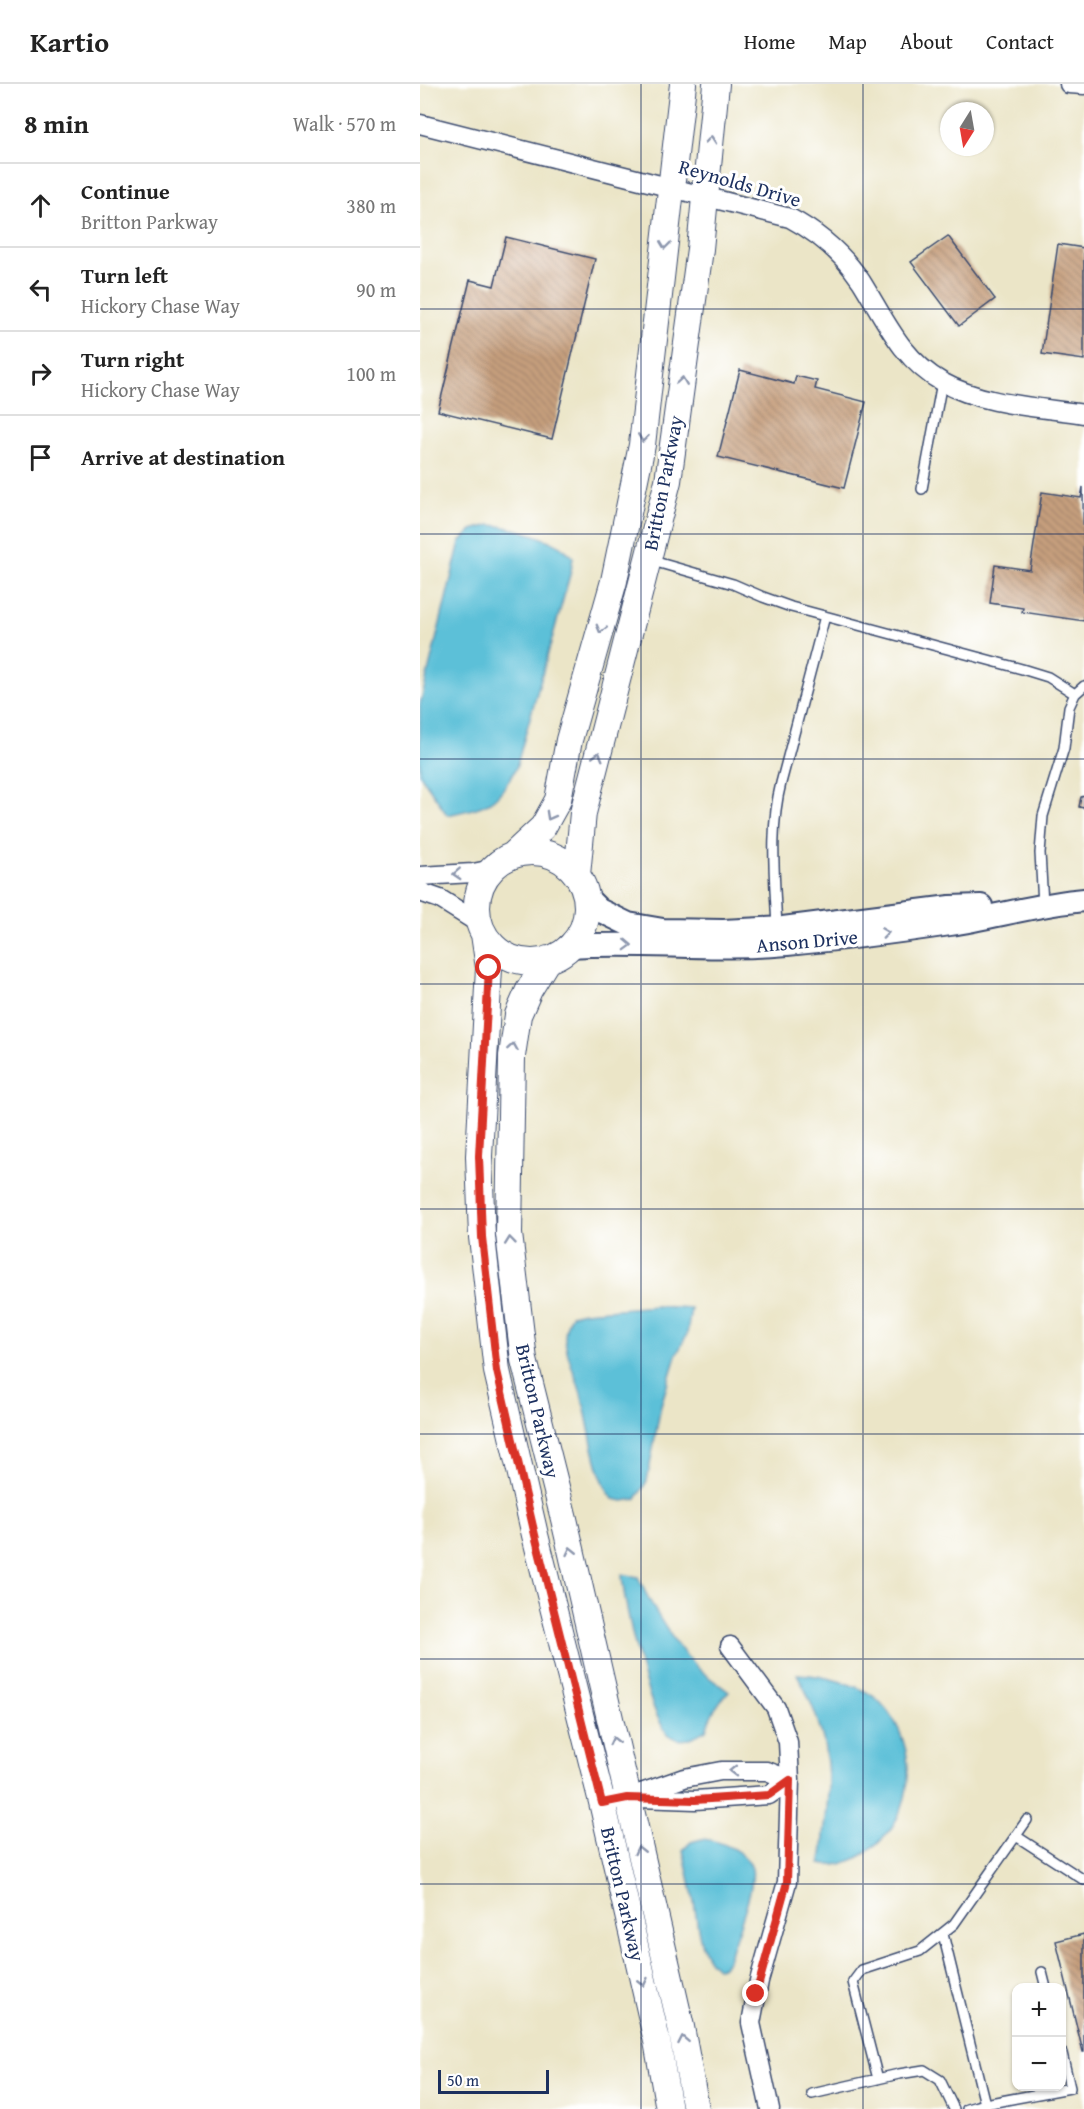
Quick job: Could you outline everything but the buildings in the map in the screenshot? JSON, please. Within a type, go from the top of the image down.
[{"type":"main road","name":"Britton Parkway","points":[[514,854],[543,827],[558,800],[569,741],[614,581],[642,445],[683,84]]},
{"type":"main road","name":"Britton Parkway","points":[[581,886],[583,813],[668,481],[700,249],[716,84]]},
{"type":"main road","points":[[532,852],[549,854],[564,862],[581,886],[587,907],[584,924],[576,939],[559,953],[530,962],[512,958],[496,948],[482,929],[477,903],[480,887],[493,869],[514,854],[532,852]]},
{"type":"main road","name":"Britton Parkway","points":[[482,929],[489,968],[479,1156],[482,1237],[497,1371],[535,1535],[602,1803],[657,2041],[669,2109]]},
{"type":"main road","name":"Britton Parkway","points":[[559,953],[529,990],[518,1015],[512,1056],[508,1234],[524,1360],[564,1519],[681,2027],[696,2109]]},
{"type":"street","name":"Reynolds Drive","points":[[420,124],[790,218],[820,237],[841,256],[860,279],[892,335],[909,357],[942,382],[961,392],[981,398],[1084,414]]},
{"type":"street","points":[[420,876],[460,874],[493,869]]},
{"type":"street","name":"Anson Drive","points":[[581,886],[599,910],[628,924],[663,930],[777,929],[950,907],[1043,904],[1084,900]]},
{"type":"street","points":[[420,892],[440,899],[482,929]]},
{"type":"street","name":"Anson Drive","points":[[559,953],[600,944],[723,947],[784,944],[951,924],[1043,904]]},
{"type":"street","points":[[730,1646],[776,1708],[788,1742],[790,1780],[787,1882],[759,1981],[751,2023],[770,2109]]},
{"type":"street","points":[[602,1803],[627,1798],[684,1778],[721,1771],[767,1771],[790,1780]]},
{"type":"street","points":[[627,1798],[695,1800],[769,1795],[790,1780]]},
{"type":"lane","points":[[922,489],[942,382]]},
{"type":"lane","points":[[648,560],[734,584],[763,597],[825,616],[1022,669],[1047,677],[1075,694]]},
{"type":"lane","points":[[777,929],[774,829],[776,811],[781,783],[825,616]]},
{"type":"lane","points":[[1043,904],[1040,835],[1064,748],[1069,707],[1075,694],[1084,686]]},
{"type":"lane","points":[[878,2079],[853,1982],[862,1970],[920,1951],[954,1924],[1028,1820]]},
{"type":"lane","points":[[1016,1836],[1084,1880]]},
{"type":"lane","points":[[943,1934],[984,2104]]},
{"type":"lane","points":[[1042,1972],[1045,1983]]},
{"type":"lane","points":[[812,2094],[924,2070],[940,2080],[954,2109]]},
{"type":"lane","points":[[1066,2070],[1070,2088],[1066,2089]]},
{"type":"lane","points":[[968,2109],[1054,2091]]},
{"type":"water","points":[[490,525],[522,531],[557,545],[573,557],[571,571],[516,768],[503,790],[489,802],[447,815],[420,774],[420,705],[460,542],[472,530]]},
{"type":"water","points":[[656,1306],[691,1308],[687,1334],[676,1356],[661,1405],[647,1481],[636,1499],[623,1501],[613,1499],[601,1476],[582,1397],[567,1353],[566,1329],[571,1315]]},
{"type":"water","points":[[622,1574],[638,1577],[672,1638],[700,1670],[729,1692],[714,1709],[706,1730],[694,1737],[681,1740],[672,1737],[655,1711],[632,1635]]},
{"type":"water","points":[[797,1674],[817,1676],[851,1685],[871,1695],[879,1701],[894,1720],[903,1741],[908,1764],[907,1786],[902,1808],[891,1829],[875,1846],[855,1859],[842,1864],[820,1864],[828,1785],[825,1748],[815,1712]]},
{"type":"water","points":[[702,1839],[724,1844],[738,1852],[752,1869],[748,1900],[728,1959],[723,1967],[717,1968],[702,1947],[683,1850],[691,1842]]},
{"type":"route","points":[[489,968],[479,1156],[482,1237],[497,1371],[535,1535],[602,1803],[627,1798],[695,1800],[769,1795],[790,1780],[787,1882],[756,1994]]}]
